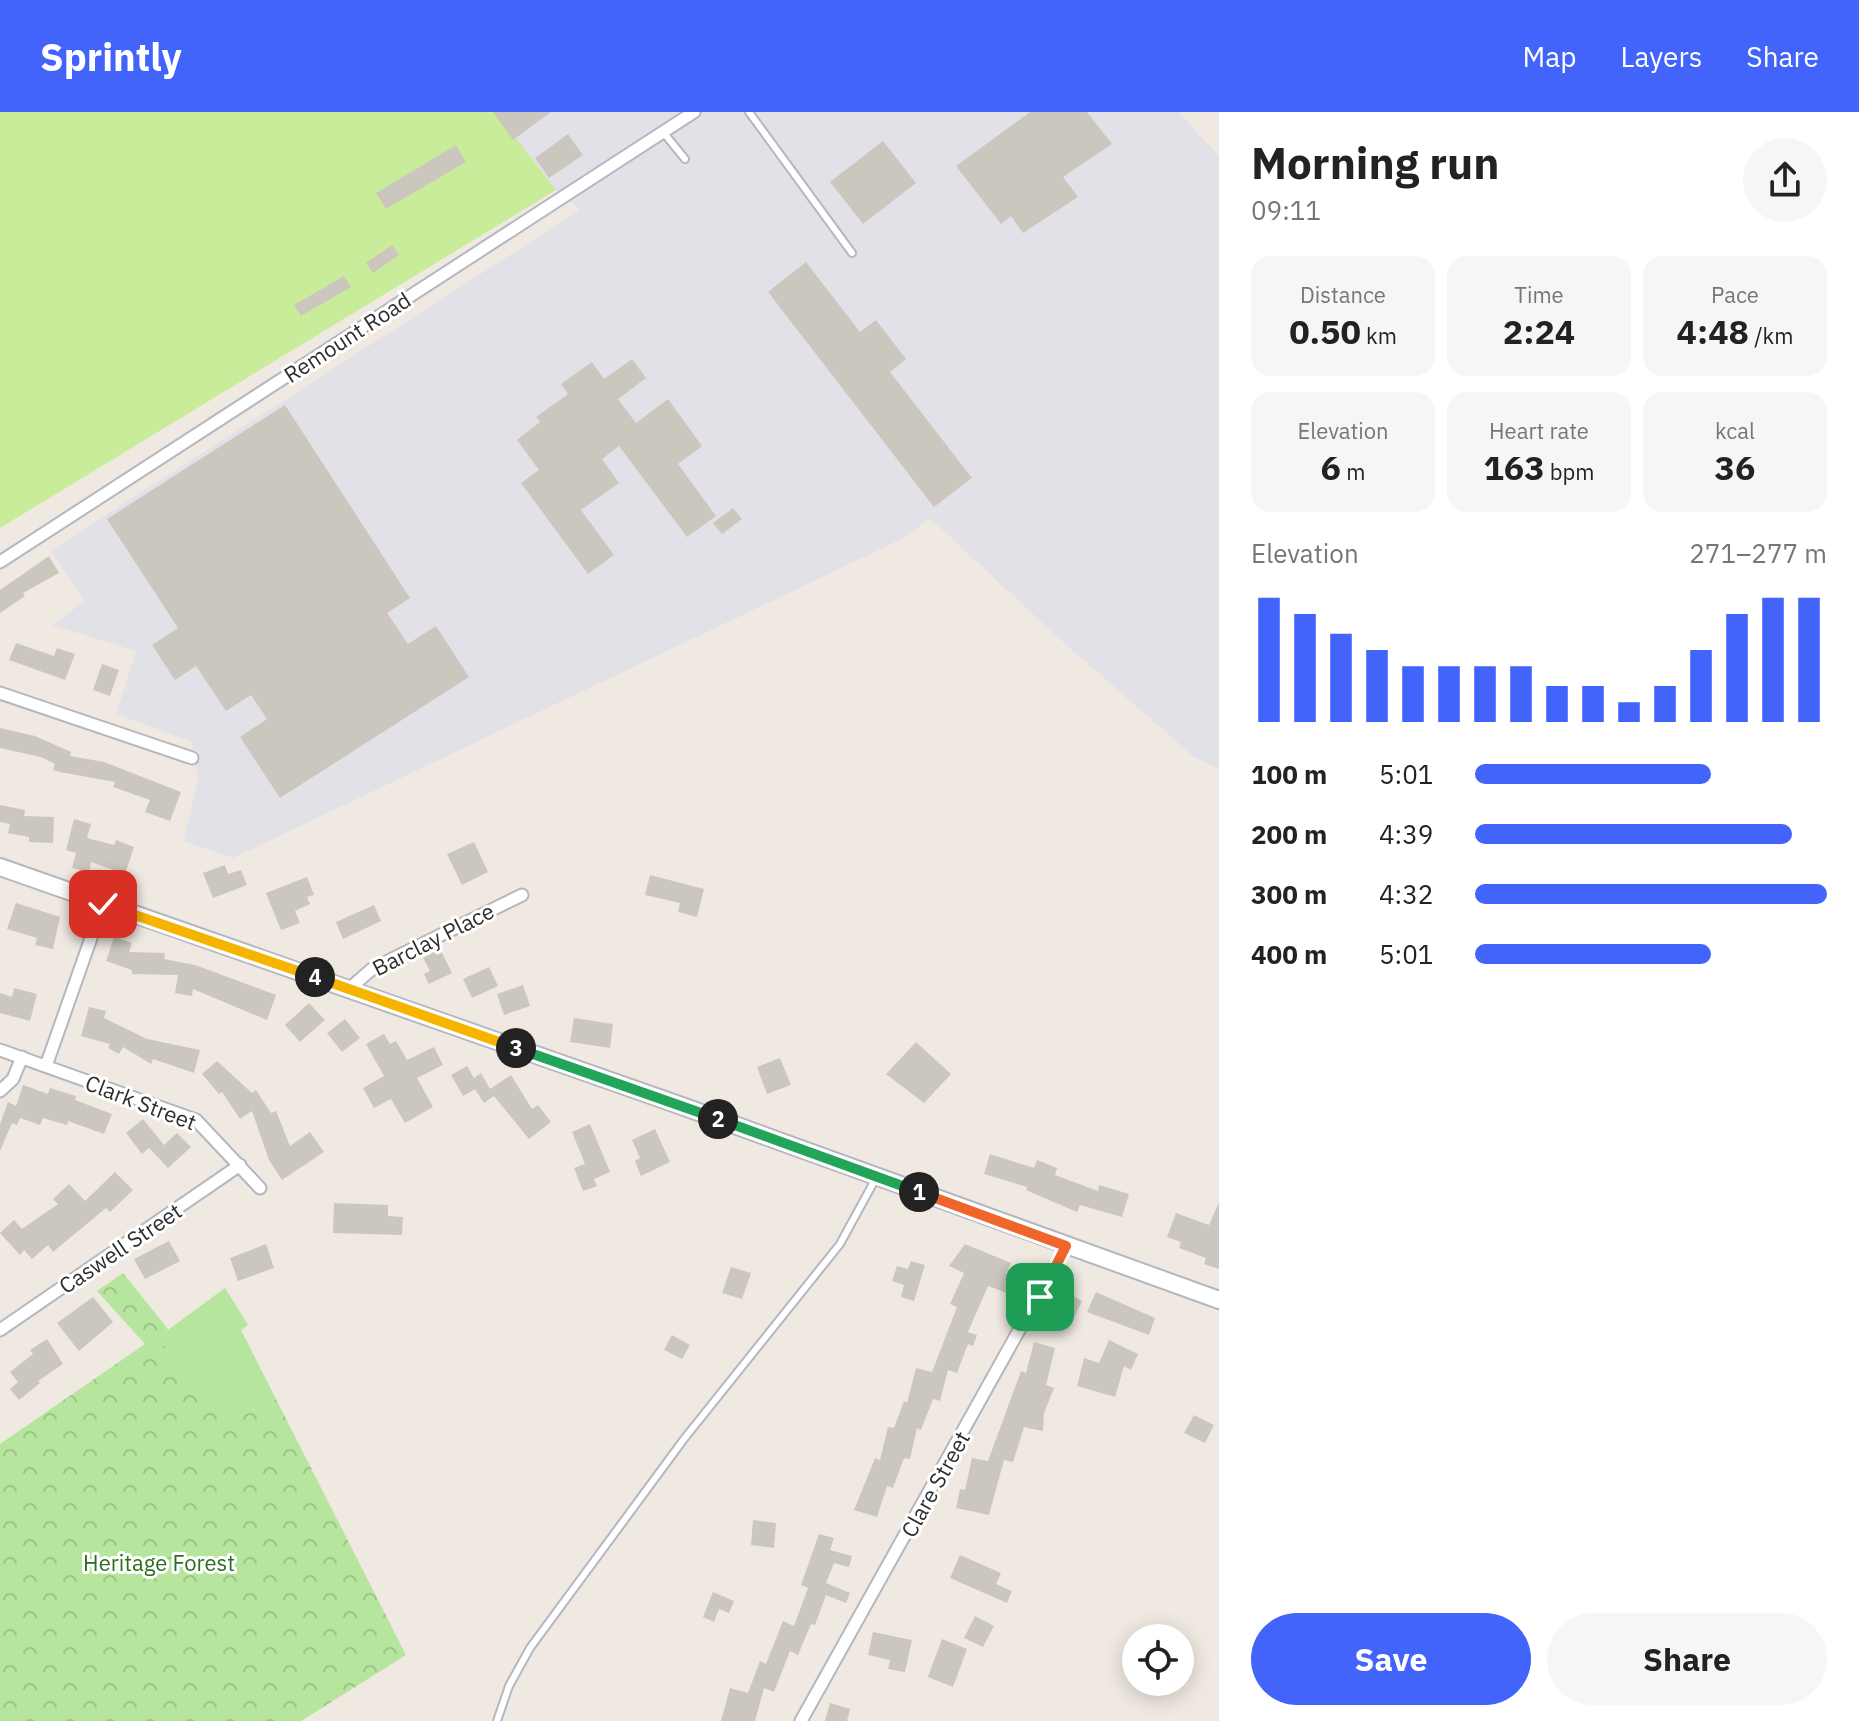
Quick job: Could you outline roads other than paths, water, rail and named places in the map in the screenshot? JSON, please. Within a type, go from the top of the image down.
[{"type":"street","name":"Remount Road","points":[[0,562],[692,113]]},
{"type":"street","points":[[0,693],[192,758]]},
{"type":"street","points":[[0,867],[1219,1300]]},
{"type":"street","name":"Barclay Place","points":[[349,989],[372,969],[522,895]]},
{"type":"street","points":[[46,1066],[103,904]]},
{"type":"street","name":"Clark Street","points":[[0,1050],[196,1120],[260,1188]]},
{"type":"street","points":[[0,1091],[13,1079],[22,1057]]},
{"type":"street","name":"Caswell Street","points":[[0,1330],[240,1165]]},
{"type":"street","name":"Clare Street","points":[[801,1721],[1066,1246]]},
{"type":"lane","points":[[749,112],[852,253]]},
{"type":"lane","points":[[663,132],[685,159]]},
{"type":"lane","points":[[497,1721],[509,1686],[530,1648],[684,1439],[840,1244],[877,1177]]},
{"type":"park label","name":"Heritage Forest","points":[[159,1562]]}]
